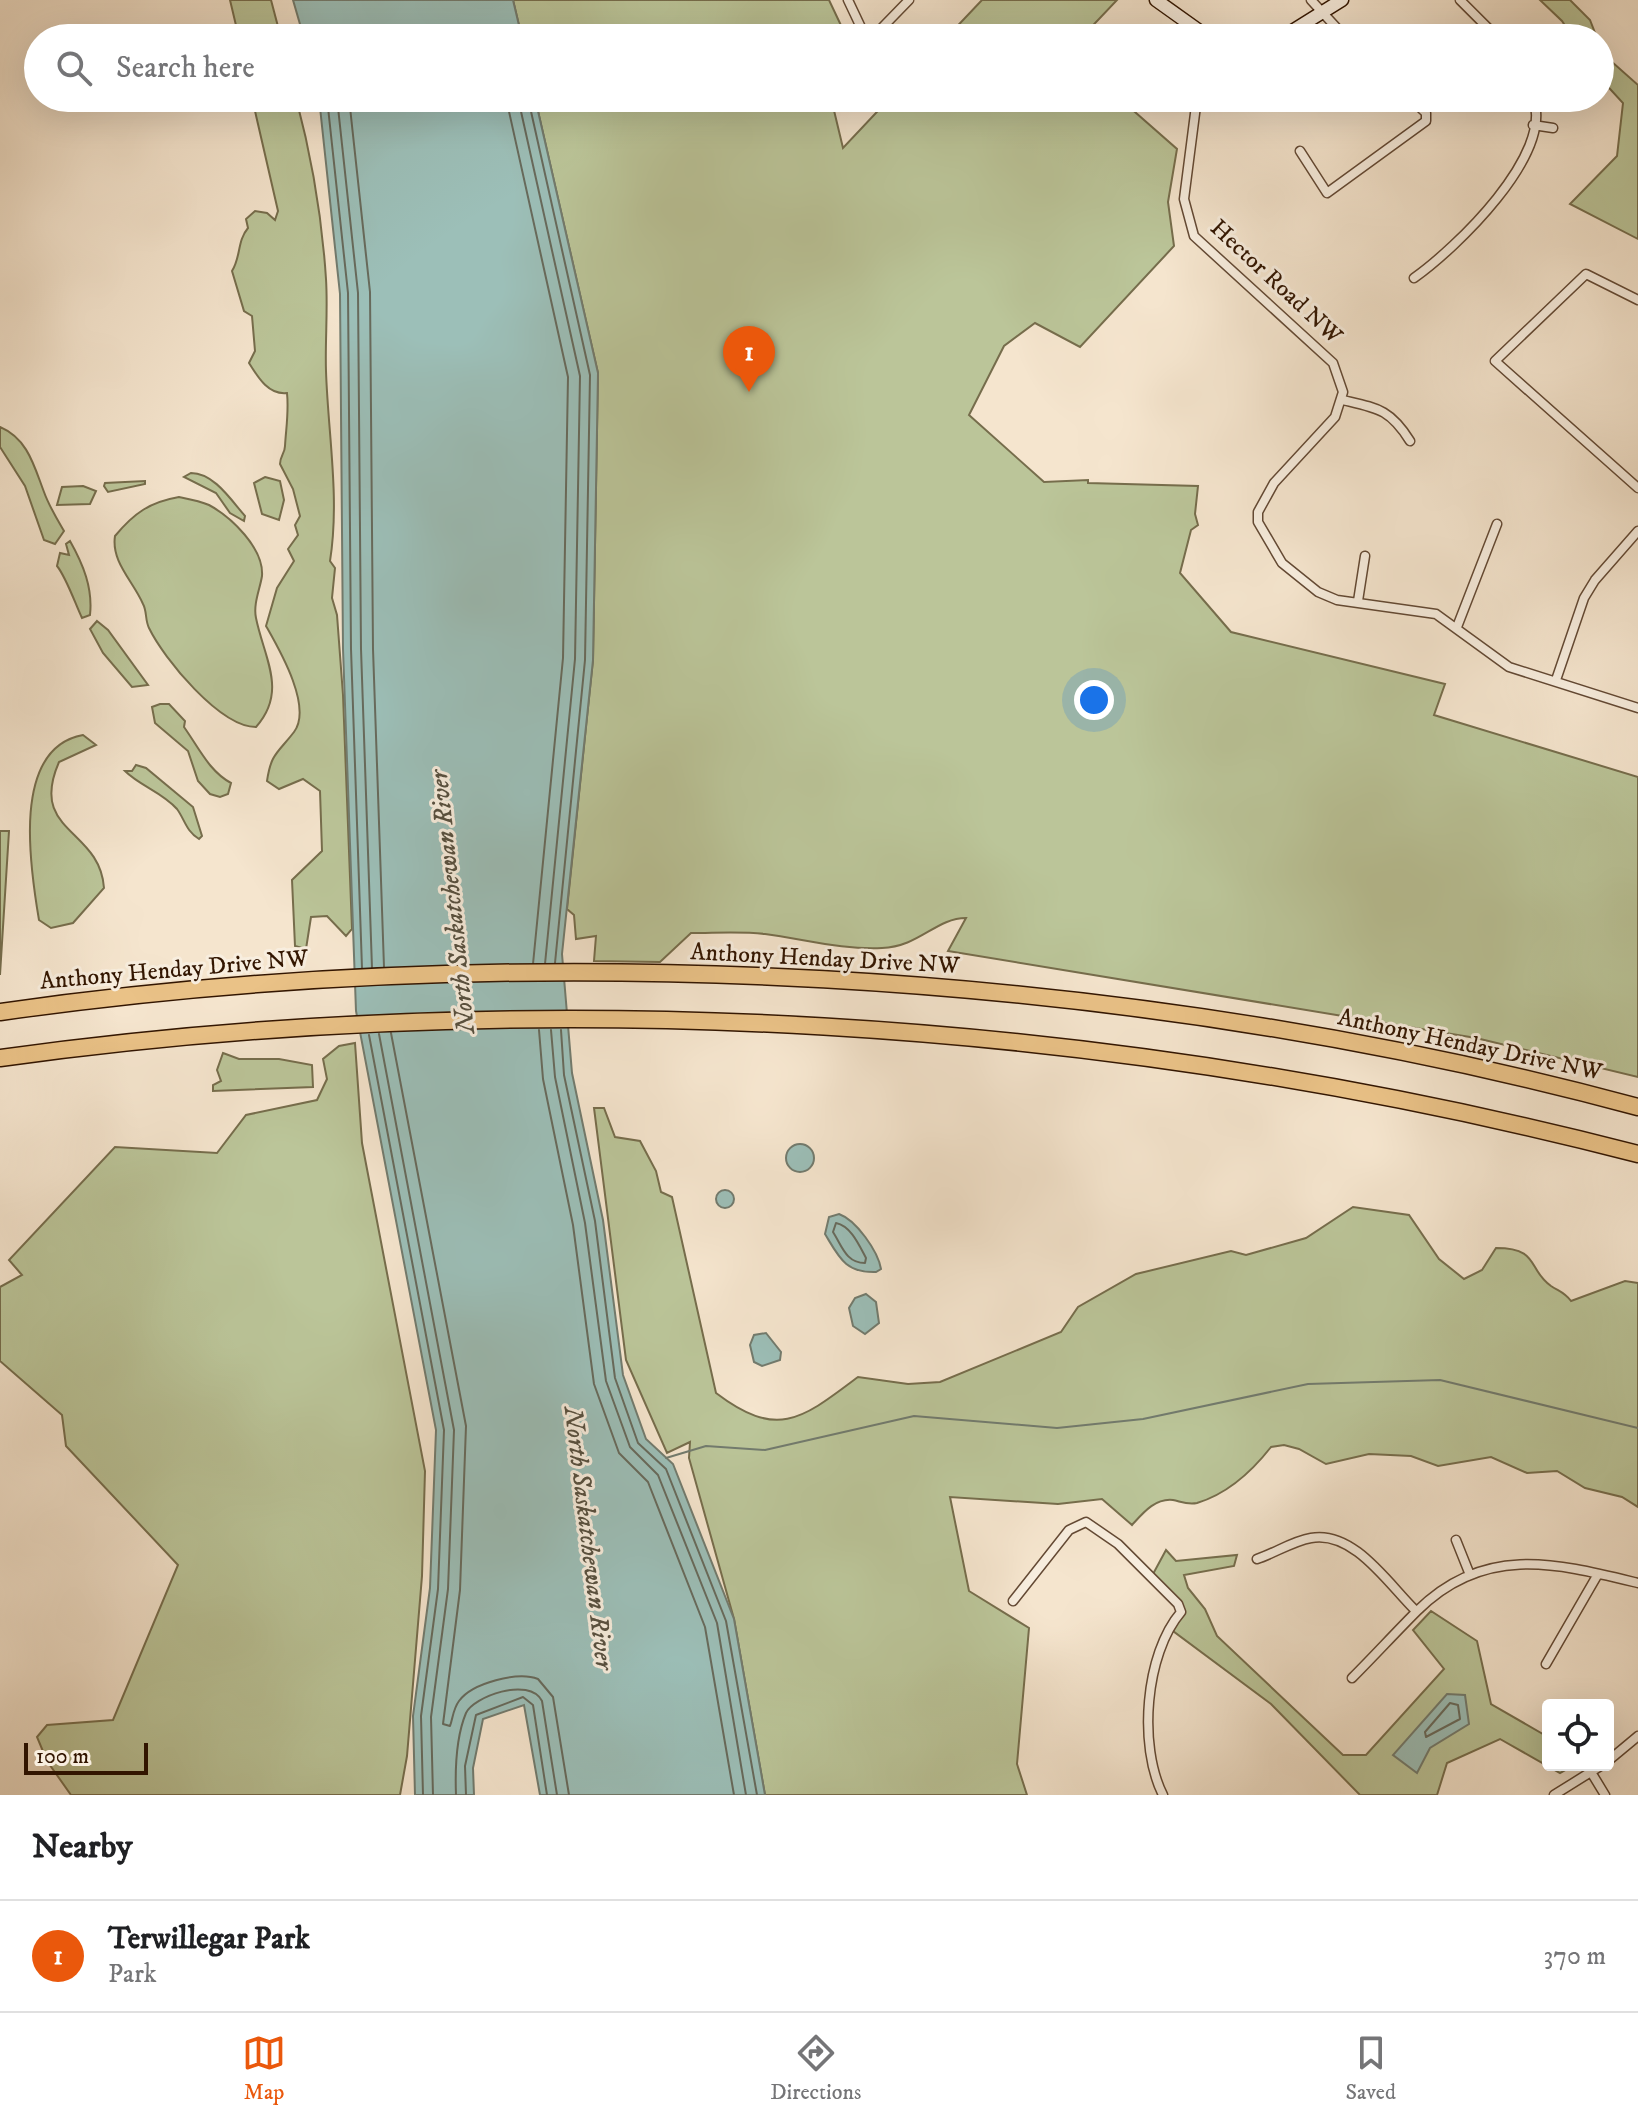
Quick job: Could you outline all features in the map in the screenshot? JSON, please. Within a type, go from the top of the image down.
[{"type":"highway","name":"Anthony Henday Drive NW","points":[[0,1012],[210,989],[451,975],[696,975],[900,986],[1056,1000],[1178,1016],[1388,1050],[1638,1107]]},
{"type":"highway","points":[[0,1058],[211,1036],[458,1022],[700,1023],[936,1036],[1266,1075],[1489,1118],[1638,1154]]},
{"type":"street","points":[[848,0],[861,24]]},
{"type":"street","points":[[884,24],[909,0]]},
{"type":"street","points":[[1156,0],[1188,24]]},
{"type":"street","points":[[1311,0],[1331,24]]},
{"type":"street","points":[[1306,24],[1342,0]]},
{"type":"street","points":[[1460,0],[1484,24]]},
{"type":"street","name":"Hector Road NW","points":[[1195,112],[1184,199],[1194,236],[1333,363],[1343,400]]},
{"type":"street","points":[[1300,151],[1322,190],[1327,193],[1426,121],[1425,112]]},
{"type":"street","points":[[1414,278],[1433,265],[1508,186],[1525,159],[1535,112]]},
{"type":"street","points":[[1533,125],[1553,128]]},
{"type":"street","points":[[1638,300],[1586,274],[1495,361],[1638,488]]},
{"type":"street","points":[[1410,441],[1396,419],[1380,409],[1343,400],[1324,432],[1261,501],[1258,522],[1270,547],[1300,581],[1337,600],[1436,614],[1509,667],[1638,708]]},
{"type":"street","points":[[1457,627],[1497,524]]},
{"type":"street","points":[[1556,680],[1584,598],[1595,580],[1638,531]]},
{"type":"street","points":[[1358,601],[1365,556]]},
{"type":"street","points":[[1013,1601],[1069,1530],[1081,1524],[1094,1524],[1172,1597],[1181,1612],[1163,1636],[1154,1660],[1149,1755],[1154,1778],[1163,1795]]},
{"type":"street","points":[[1257,1559],[1307,1538],[1338,1540],[1355,1550],[1416,1611]]},
{"type":"street","points":[[1456,1540],[1470,1575]]},
{"type":"street","points":[[1352,1678],[1416,1611],[1470,1575],[1518,1563],[1545,1563],[1638,1583]]},
{"type":"street","points":[[1546,1664],[1598,1574]]},
{"type":"street","points":[[1614,1756],[1638,1736]]},
{"type":"street","points":[[1554,1795],[1591,1772],[1605,1795]]},
{"type":"green space","points":[[230,0],[271,0],[277,24],[236,24]]},
{"type":"green space","points":[[513,0],[829,0],[840,24],[519,24]]},
{"type":"green space","points":[[982,0],[1117,0],[1094,24],[959,24]]},
{"type":"green space","points":[[1540,0],[1570,0],[1592,24],[1564,24]]},
{"type":"green space","points":[[1614,64],[1638,85],[1638,239],[1570,204],[1617,156],[1623,103],[1614,93]]},
{"type":"green space","points":[[255,112],[299,112],[316,188],[326,279],[326,371],[334,490],[330,561],[335,568],[332,598],[337,615],[343,695],[352,929],[346,936],[327,916],[311,917],[306,949],[295,946],[292,880],[322,851],[320,791],[303,779],[279,789],[267,781],[273,759],[299,721],[292,678],[266,626],[277,588],[294,561],[288,549],[298,535],[295,525],[300,516],[293,489],[280,464],[285,448],[287,393],[270,389],[249,363],[255,351],[252,316],[244,311],[232,271],[248,228],[246,219],[255,211],[267,213],[275,220],[278,211]]},
{"type":"green space","points":[[538,112],[834,112],[843,148],[877,112],[1135,112],[1177,149],[1168,202],[1174,246],[1080,347],[1035,323],[1004,346],[969,415],[1044,482],[1088,480],[1088,483],[1198,486],[1195,514],[1198,525],[1191,530],[1180,573],[1231,632],[1445,684],[1434,715],[1638,777],[1638,1077],[1476,1038],[948,951],[966,918],[945,923],[907,943],[882,948],[838,946],[756,933],[691,933],[660,962],[594,961],[596,936],[576,939],[574,915],[567,909],[593,660],[598,373]]},
{"type":"green space","points":[[0,427],[24,446],[33,463],[48,502],[64,531],[55,544],[44,540],[25,486],[0,447]]},
{"type":"green space","points":[[191,473],[215,482],[245,516],[244,521],[230,513],[216,493],[184,477]]},
{"type":"green space","points":[[265,477],[280,481],[284,500],[279,520],[262,514],[254,483]]},
{"type":"green space","points":[[145,481],[145,484],[108,492],[104,486],[105,483]]},
{"type":"green space","points":[[83,486],[96,491],[90,504],[57,505],[62,487]]},
{"type":"green space","points":[[179,497],[218,510],[244,534],[258,555],[262,576],[255,613],[272,687],[266,714],[256,727],[226,716],[210,704],[167,657],[149,628],[144,607],[116,554],[115,536],[129,521],[151,505]]},
{"type":"green space","points":[[70,541],[83,567],[90,595],[90,615],[82,618],[57,566],[60,553],[69,555],[66,544]]},
{"type":"green space","points":[[97,621],[108,630],[148,685],[132,687],[103,653],[90,629]]},
{"type":"green space","points":[[169,704],[185,721],[184,727],[205,758],[216,772],[231,783],[228,794],[220,797],[210,794],[198,781],[188,751],[155,723],[152,707]]},
{"type":"green space","points":[[83,735],[96,745],[59,762],[52,785],[52,803],[68,829],[91,853],[100,868],[104,888],[73,923],[51,928],[39,920],[32,871],[31,812],[35,785],[44,762],[60,745]]},
{"type":"green space","points":[[136,765],[146,768],[193,807],[202,836],[199,839],[171,803],[125,771],[132,771]]},
{"type":"green space","points":[[0,831],[9,831],[0,975]]},
{"type":"green space","points":[[355,1043],[362,1143],[425,1471],[422,1576],[407,1756],[400,1795],[71,1795],[47,1761],[37,1737],[47,1725],[113,1720],[178,1565],[66,1446],[62,1415],[0,1361],[0,1287],[22,1275],[9,1260],[115,1147],[217,1153],[246,1115],[317,1100],[327,1079],[323,1059],[339,1046]]},
{"type":"green space","points":[[223,1053],[239,1059],[279,1059],[312,1065],[313,1087],[213,1091],[213,1085],[221,1081],[217,1070]]},
{"type":"green space","points":[[594,1108],[604,1108],[615,1137],[640,1141],[656,1171],[661,1192],[672,1197],[716,1393],[756,1416],[773,1420],[805,1413],[858,1377],[908,1384],[940,1382],[1061,1332],[1078,1307],[1136,1274],[1231,1251],[1246,1255],[1306,1238],[1353,1207],[1409,1215],[1439,1259],[1464,1279],[1482,1270],[1496,1248],[1510,1249],[1526,1256],[1551,1286],[1571,1301],[1625,1281],[1638,1283],[1638,1507],[1622,1497],[1585,1488],[1557,1471],[1527,1473],[1491,1457],[1438,1466],[1411,1456],[1369,1454],[1326,1464],[1299,1449],[1284,1445],[1271,1447],[1248,1472],[1219,1494],[1194,1504],[1161,1501],[1132,1525],[1102,1499],[1058,1504],[950,1497],[969,1591],[1029,1628],[1017,1764],[1027,1795],[765,1795],[734,1619],[689,1458],[690,1442],[667,1453],[626,1360]]},
{"type":"green space","points":[[1166,1550],[1176,1561],[1237,1555],[1234,1566],[1184,1575],[1188,1588],[1205,1609],[1217,1636],[1343,1755],[1366,1755],[1444,1669],[1413,1630],[1431,1611],[1477,1641],[1491,1704],[1542,1734],[1542,1763],[1500,1739],[1447,1763],[1437,1795],[1360,1795],[1271,1704],[1173,1631],[1180,1601],[1153,1574]]},
{"type":"water","points":[[293,0],[513,0],[519,24],[300,24]]},
{"type":"water","name":"North Saskatchewan River","points":[[320,112],[538,112],[598,373],[593,660],[562,954],[572,1073],[603,1220],[623,1375],[646,1439],[673,1464],[734,1619],[765,1795],[540,1795],[524,1705],[483,1719],[473,1768],[474,1795],[415,1795],[413,1716],[430,1588],[436,1430],[356,1011],[343,649],[340,294]]},
{"type":"water","points":[[800,1144],[810,1148],[814,1158],[810,1168],[800,1172],[790,1168],[786,1158],[790,1148]]},
{"type":"water","points":[[721,1190],[729,1190],[734,1199],[732,1206],[721,1208],[716,1203],[716,1195]]},
{"type":"water","points":[[839,1214],[865,1237],[881,1269],[876,1272],[857,1270],[839,1256],[825,1234],[829,1217]]},
{"type":"water","points":[[866,1294],[876,1302],[879,1323],[865,1334],[853,1326],[849,1308],[855,1298]]},
{"type":"water","points":[[766,1333],[781,1352],[780,1360],[762,1366],[754,1362],[750,1345],[754,1335]]},
{"type":"water","points":[[1447,1694],[1465,1695],[1469,1724],[1430,1748],[1417,1773],[1393,1755]]},
{"type":"waterway","points":[[666,1458],[706,1446],[765,1450],[914,1416],[1057,1428],[1143,1419],[1308,1384],[1440,1380],[1638,1428]]},
{"type":"place","name":"Terwillegar Park","points":[[749,392]]}]
